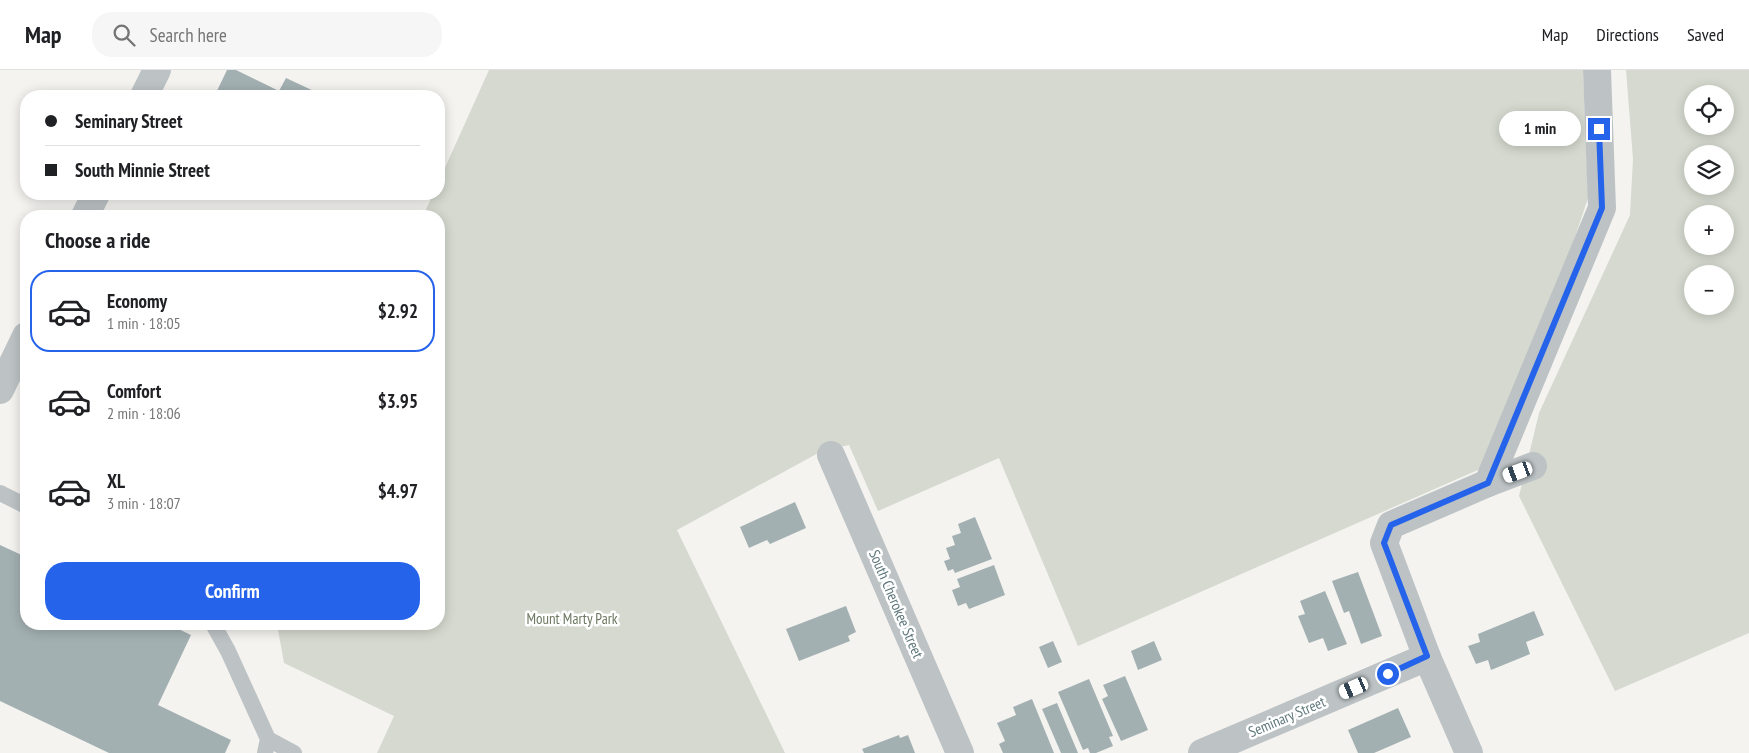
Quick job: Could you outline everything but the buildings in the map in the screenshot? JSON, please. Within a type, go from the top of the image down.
[{"type":"street","points":[[147,90],[157,70]]},
{"type":"street","points":[[1488,483],[1602,208],[1597,70]]},
{"type":"street","points":[[0,390],[20,348]]},
{"type":"street","name":"South Cherokee Street","points":[[831,455],[960,753]]},
{"type":"street","points":[[1469,753],[1427,656],[1384,543],[1391,525],[1488,483],[1533,466]]},
{"type":"street","name":"Seminary Street","points":[[1212,751],[1427,656]]},
{"type":"lane","points":[[0,493],[20,503]]},
{"type":"lane","points":[[216,630],[228,650],[266,746],[294,753]]},
{"type":"green space","name":"Mount Marty Park","points":[[489,70],[1583,70],[1588,198],[1572,246],[1480,469],[1078,646],[999,458],[878,511],[849,445],[822,451],[677,530],[785,753],[377,753],[394,716],[284,663],[278,630],[445,630],[445,210],[426,210],[430,200],[445,200],[445,168]]},
{"type":"green space","points":[[1626,70],[1749,70],[1749,633],[1615,691],[1519,496],[1539,413],[1630,215],[1633,159]]},
{"type":"route","points":[[1388,674],[1427,656],[1384,543],[1391,525],[1488,483],[1602,208],[1599,129]]}]
